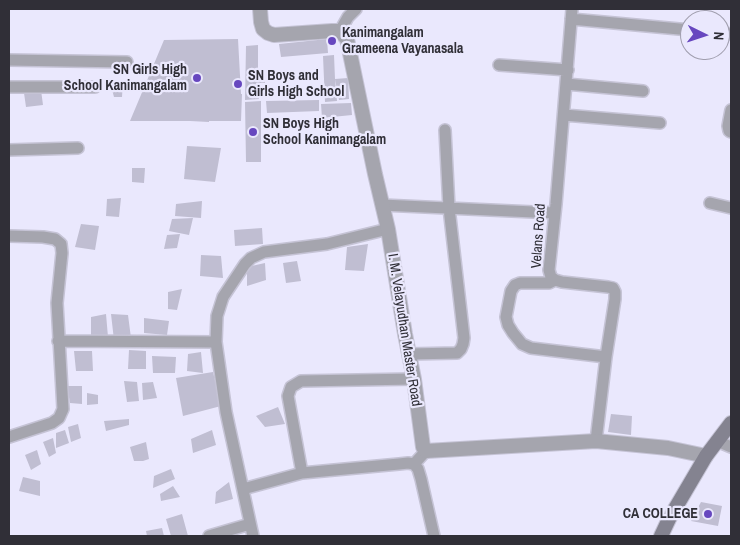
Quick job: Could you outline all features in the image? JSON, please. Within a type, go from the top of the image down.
[{"type":"main road","points":[[661,536],[706,456],[731,423]]},
{"type":"street","points":[[260,9],[263,29],[274,35],[340,31],[348,17],[356,9]]},
{"type":"street","points":[[571,14],[680,29]]},
{"type":"street","name":"Velans Road","points":[[571,14],[568,70],[549,270],[555,280],[613,288],[615,292],[596,441]]},
{"type":"street","name":"I. M. Velayudhan Master Road","points":[[340,31],[347,39],[388,229],[414,378],[422,447],[426,451]]},
{"type":"street","points":[[9,60],[127,62]]},
{"type":"street","points":[[499,65],[568,70]]},
{"type":"street","points":[[566,84],[643,91]]},
{"type":"street","points":[[9,87],[95,87]]},
{"type":"street","points":[[731,110],[728,126],[731,132]]},
{"type":"street","points":[[564,115],[660,123]]},
{"type":"street","points":[[409,354],[456,353],[461,349],[464,338],[449,208],[445,130]]},
{"type":"street","points":[[9,150],[78,148]]},
{"type":"street","points":[[710,203],[731,208]]},
{"type":"street","points":[[382,205],[555,213]]},
{"type":"street","points":[[252,536],[226,412],[216,342],[217,316],[224,297],[245,264],[251,258],[264,252],[327,244],[388,229]]},
{"type":"street","points":[[9,236],[43,237],[55,239],[61,244],[62,253],[57,303],[63,409],[59,418],[52,423],[9,437]]},
{"type":"street","points":[[555,280],[549,283],[520,282],[515,285],[511,291],[506,317],[513,333],[522,344],[531,348],[606,357]]},
{"type":"street","points":[[58,341],[216,342]]},
{"type":"street","points":[[302,473],[288,396],[291,386],[301,381],[414,378]]},
{"type":"street","points":[[243,489],[302,473],[414,464],[426,451],[596,441],[668,448],[706,456]]},
{"type":"street","points":[[717,441],[731,447]]},
{"type":"street","points":[[414,464],[418,469],[421,479],[434,536]]},
{"type":"street","points":[[209,536],[250,524]]},
{"type":"building","points":[[238,39],[242,94],[241,121],[130,121],[164,40]]},
{"type":"building","points":[[327,39],[328,53],[281,57],[279,44]]},
{"type":"building","name":"SN Boys High School Kanimangalam","points":[[258,45],[258,72],[264,71],[265,83],[259,83],[259,99],[245,100],[246,46]]},
{"type":"building","name":"SN Boys High School Kanimangalam","points":[[334,55],[337,101],[325,102],[323,56]]},
{"type":"building","name":"SN Boys High School Kanimangalam","points":[[348,78],[349,99],[339,100],[335,79]]},
{"type":"building","points":[[123,80],[122,97],[114,97],[110,82]]},
{"type":"building","points":[[41,90],[43,105],[26,107],[24,93]]},
{"type":"building","name":"SN Boys High School Kanimangalam","points":[[319,100],[319,111],[267,113],[266,101]]},
{"type":"building","name":"SN Boys High School Kanimangalam","points":[[261,101],[261,162],[246,162],[245,102]]},
{"type":"building","name":"SN Boys High School Kanimangalam","points":[[351,103],[352,115],[322,118],[321,104]]},
{"type":"building","points":[[187,146],[221,148],[215,182],[184,179]]},
{"type":"building","points":[[132,168],[145,168],[144,183],[132,182]]},
{"type":"building","points":[[121,198],[119,217],[106,216],[107,199]]},
{"type":"building","points":[[202,201],[201,218],[175,216],[176,204]]},
{"type":"building","points":[[193,218],[189,235],[169,231],[172,219]]},
{"type":"building","points":[[81,224],[99,226],[95,250],[75,247]]},
{"type":"building","points":[[262,228],[263,244],[235,246],[234,230]]},
{"type":"building","points":[[180,234],[177,248],[164,249],[167,235]]},
{"type":"building","points":[[368,244],[364,271],[345,270],[347,247]]},
{"type":"building","points":[[201,255],[221,256],[223,278],[200,276]]},
{"type":"building","points":[[297,261],[301,281],[286,283],[283,263]]},
{"type":"building","points":[[265,263],[266,280],[247,286],[247,267]]},
{"type":"building","points":[[182,289],[177,310],[168,309],[168,292]]},
{"type":"building","points":[[106,314],[108,337],[91,339],[91,317]]},
{"type":"building","points":[[111,314],[128,315],[131,338],[114,340]]},
{"type":"building","points":[[144,318],[169,321],[167,335],[144,333]]},
{"type":"building","points":[[129,350],[146,351],[146,369],[128,369]]},
{"type":"building","points":[[74,351],[92,351],[93,371],[76,371]]},
{"type":"building","points":[[201,352],[203,373],[187,371],[188,354]]},
{"type":"building","points":[[152,356],[176,357],[175,373],[153,373]]},
{"type":"building","points":[[213,372],[221,406],[183,416],[176,378]]},
{"type":"building","points":[[124,381],[137,382],[139,401],[127,402]]},
{"type":"building","points":[[153,382],[157,398],[143,400],[142,383]]},
{"type":"building","points":[[67,386],[82,386],[82,404],[70,403]]},
{"type":"building","points":[[87,393],[98,395],[98,404],[87,405]]},
{"type":"building","points":[[278,407],[285,424],[265,427],[256,416]]},
{"type":"building","points":[[611,414],[632,416],[631,435],[608,432]]},
{"type":"building","points":[[129,419],[129,425],[106,431],[104,421]]},
{"type":"building","points":[[78,424],[81,438],[71,442],[68,427]]},
{"type":"building","points":[[65,430],[69,443],[56,448],[56,433]]},
{"type":"building","points":[[212,430],[216,445],[193,453],[191,439]]},
{"type":"building","points":[[53,438],[56,453],[49,457],[43,442]]},
{"type":"building","points":[[146,442],[149,459],[134,461],[130,447]]},
{"type":"building","points":[[37,450],[41,464],[31,470],[25,455]]},
{"type":"building","points":[[171,469],[175,479],[153,488],[154,476]]},
{"type":"building","points":[[23,477],[40,481],[40,496],[19,491]]},
{"type":"building","points":[[229,482],[233,499],[215,504],[216,492]]},
{"type":"building","points":[[173,486],[180,497],[161,501],[160,494]]},
{"type":"building","name":"CA COLLEGE","points":[[701,502],[722,506],[718,526],[691,521]]},
{"type":"building","points":[[182,514],[188,536],[171,536],[166,519]]},
{"type":"building","points":[[162,528],[164,536],[147,536],[146,531]]},
{"type":"place","name":"Kanimangalam Grameena Vayanasala","points":[[332,41]]},
{"type":"place","name":"SN Girls High School Kanimangalam","points":[[197,78]]},
{"type":"place","name":"SN Boys and Girls High School","points":[[238,84]]},
{"type":"place","name":"SN Boys High School Kanimangalam","points":[[253,132]]},
{"type":"place","name":"CA COLLEGE","points":[[708,514]]}]
